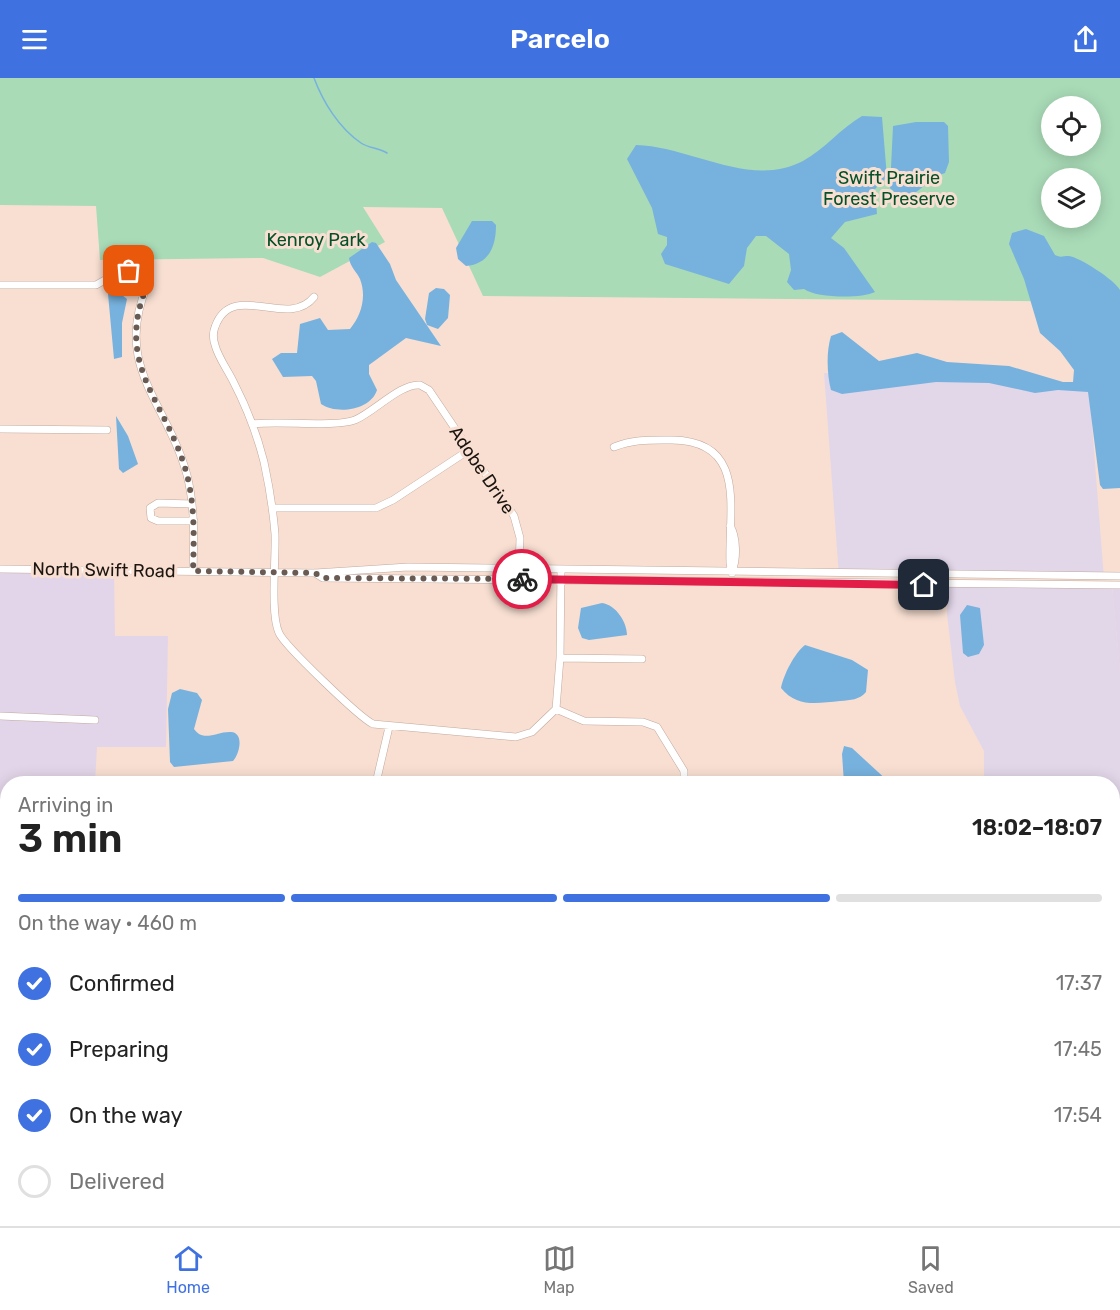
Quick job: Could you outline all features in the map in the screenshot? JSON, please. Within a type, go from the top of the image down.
[{"type":"street","points":[[0,285],[96,285],[118,272],[133,272],[141,269],[148,272],[150,279],[136,321],[137,360],[146,383],[171,430],[187,475],[194,521],[193,571]]},
{"type":"street","points":[[133,272],[131,278],[133,285],[140,288],[147,286]]},
{"type":"street","points":[[314,297],[307,306],[294,310],[241,305],[225,312],[218,320],[214,330],[214,345],[252,424],[264,462],[273,508],[275,618],[280,636],[354,711],[374,724],[516,737],[532,732],[556,709],[560,658],[561,569]]},
{"type":"street","name":"Adobe Drive","points":[[252,424],[273,421],[348,422],[366,414],[406,388],[417,384],[429,390],[518,524],[519,569]]},
{"type":"street","points":[[0,429],[107,430]]},
{"type":"street","points":[[614,447],[640,440],[690,440],[708,446],[719,455],[727,471],[732,582]]},
{"type":"street","points":[[273,508],[376,508],[393,500],[469,450]]},
{"type":"street","points":[[192,504],[158,503],[150,508],[151,518],[158,521],[194,521]]},
{"type":"street","name":"North Swift Road","points":[[0,569],[315,573],[408,567],[1120,576]]},
{"type":"street","name":"North Swift Road","points":[[315,573],[323,578],[1120,585]]},
{"type":"street","points":[[560,658],[642,659]]},
{"type":"street","points":[[556,709],[584,721],[643,722],[657,727],[684,771],[684,776]]},
{"type":"street","points":[[0,716],[95,720]]},
{"type":"street","points":[[378,776],[389,727]]},
{"type":"shaded area","points":[[824,373],[1089,386],[1104,579],[839,576]]},
{"type":"shaded area","points":[[0,572],[114,572],[115,636],[168,636],[166,747],[97,747],[95,776],[0,776]]},
{"type":"shaded area","points":[[948,584],[1112,586],[1120,672],[1120,776],[984,776],[984,751],[960,706],[947,614]]},
{"type":"shaded area","points":[[1112,586],[1120,586],[1120,672]]},
{"type":"green space","name":"Swift Prairie Forest Preserve","points":[[0,78],[1120,78],[1120,302],[483,296],[442,208],[363,207],[385,242],[320,277],[263,258],[100,260],[96,206],[0,205]]},
{"type":"water","points":[[862,116],[882,117],[887,177],[875,189],[877,214],[845,222],[831,238],[844,248],[875,292],[860,296],[839,296],[818,294],[804,289],[794,290],[787,282],[791,270],[789,254],[766,236],[756,236],[747,248],[744,266],[729,284],[665,264],[661,254],[667,245],[667,237],[658,234],[652,208],[627,159],[636,145],[657,147],[741,169],[783,168],[811,156]]},
{"type":"water","points":[[916,122],[944,122],[948,126],[949,162],[945,173],[902,200],[890,188],[893,126]]},
{"type":"water","points":[[472,221],[492,221],[496,225],[495,240],[490,252],[481,262],[466,266],[458,259],[456,248]]},
{"type":"water","points":[[1026,229],[1044,236],[1055,255],[1080,260],[1104,275],[1120,290],[1120,488],[1103,489],[1100,485],[1088,392],[1058,390],[1035,393],[989,383],[936,382],[842,394],[831,390],[828,363],[829,342],[831,336],[842,332],[879,361],[917,353],[947,362],[1009,366],[1063,382],[1073,382],[1074,370],[1060,351],[1040,333],[1024,279],[1009,244],[1012,233]]},
{"type":"water","points":[[372,242],[376,243],[390,264],[396,280],[441,346],[406,338],[369,365],[369,374],[377,390],[374,397],[353,409],[336,409],[321,404],[316,381],[312,376],[283,377],[272,359],[281,353],[297,353],[300,324],[320,318],[328,330],[350,329],[360,312],[363,293],[360,279],[349,258]]},
{"type":"water","points":[[119,285],[122,295],[127,299],[122,323],[122,357],[114,359],[108,294]]},
{"type":"water","points":[[436,288],[444,289],[450,295],[448,318],[438,329],[427,325],[425,319],[429,293]]},
{"type":"water","points":[[116,416],[128,436],[138,464],[123,473],[119,469]]},
{"type":"water","points":[[602,603],[612,607],[620,615],[627,635],[589,640],[582,638],[578,628],[581,608]]},
{"type":"water","points":[[967,605],[980,608],[984,645],[979,654],[968,657],[963,653],[960,615]]},
{"type":"water","points":[[805,645],[852,660],[868,670],[866,692],[855,699],[816,703],[794,699],[787,694],[781,688],[784,677],[793,659]]},
{"type":"water","points":[[180,689],[197,693],[202,700],[194,729],[198,733],[206,736],[231,732],[238,736],[240,745],[233,761],[174,767],[170,762],[168,709],[172,693]]},
{"type":"water","points":[[844,746],[852,748],[882,776],[844,776],[842,754]]},
{"type":"waterway","points":[[314,78],[327,105],[346,130],[364,145],[387,153]]},
{"type":"way so far","points":[[129,271],[133,272],[131,278],[133,285],[140,288],[147,286],[136,321],[137,360],[146,383],[171,430],[187,475],[195,513],[193,571],[315,573],[323,578],[522,579]]},
{"type":"route","points":[[522,579],[924,585]]},
{"type":"park label","name":"Kenroy Park","points":[[316,240]]}]
